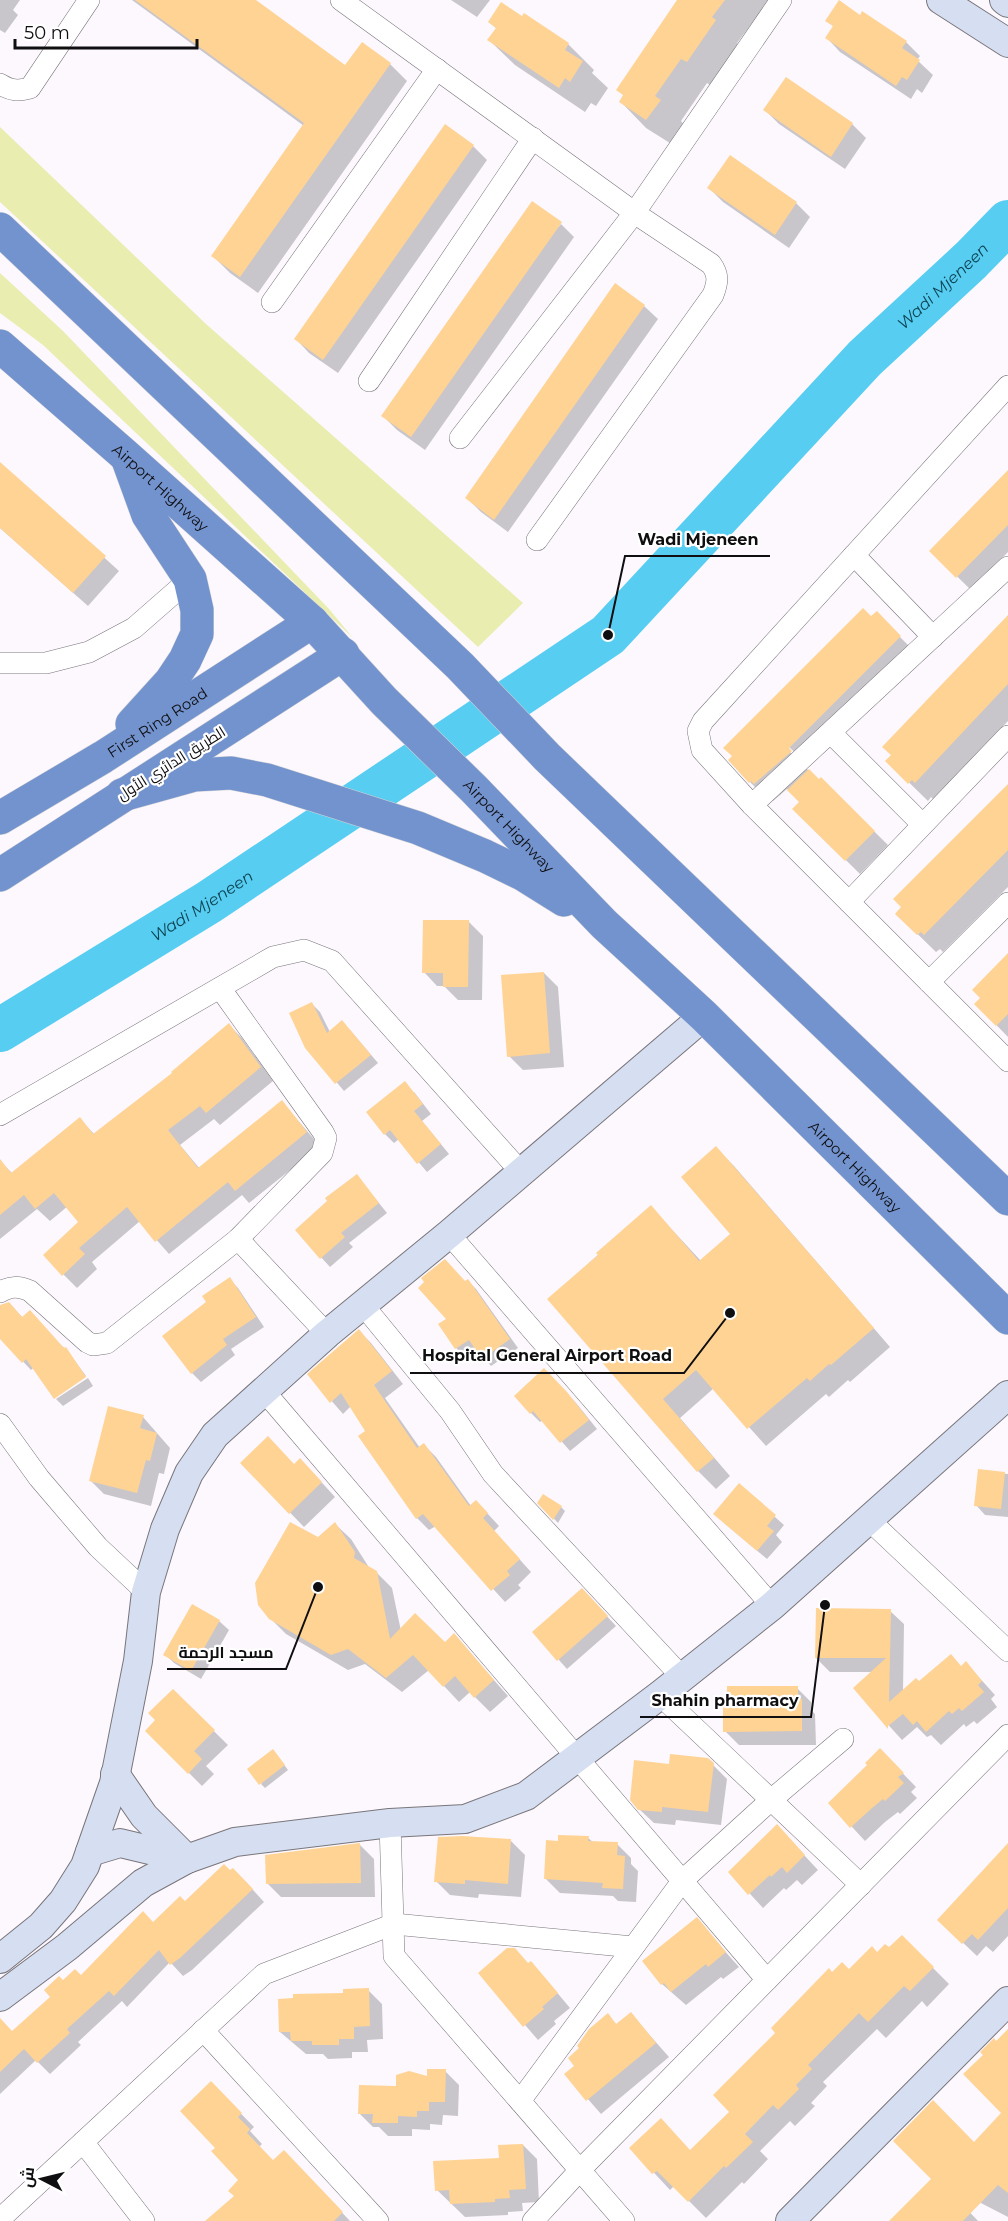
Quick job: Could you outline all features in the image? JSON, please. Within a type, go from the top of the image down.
[{"type":"highway","points":[[0,229],[460,666],[548,757],[1008,1199]]},
{"type":"highway","name":"Airport Highway","points":[[0,346],[312,622],[384,701],[474,789],[604,924],[704,1016],[1008,1318]]},
{"type":"highway","points":[[103,757],[171,681],[197,634],[197,610],[190,579],[148,515],[126,456]]},
{"type":"highway","name":"First Ring Road","points":[[0,818],[103,757],[312,622]]},
{"type":"highway","name":"الطريق الدائري الأول","points":[[0,874],[343,654]]},
{"type":"highway","points":[[122,795],[194,775],[231,773],[267,780],[418,828],[485,856],[524,875],[604,924]]},
{"type":"street","points":[[0,84],[9,90],[30,88],[89,0]]},
{"type":"street","points":[[460,438],[635,212],[781,0]]},
{"type":"street","points":[[941,0],[1008,43]]},
{"type":"street","points":[[1004,0],[1008,3]]},
{"type":"street","points":[[346,1],[532,138],[711,264],[718,273],[713,295],[537,540]]},
{"type":"street","points":[[272,302],[437,69]]},
{"type":"street","points":[[369,381],[532,138]]},
{"type":"street","points":[[1004,1051],[929,982],[752,805],[702,750],[698,730],[1008,386]]},
{"type":"street","points":[[854,555],[933,637]]},
{"type":"street","points":[[752,805],[1008,567]]},
{"type":"street","points":[[0,663],[46,663],[89,652],[134,628],[190,579]]},
{"type":"street","points":[[831,733],[922,824]]},
{"type":"street","points":[[849,902],[1008,736]]},
{"type":"street","points":[[929,982],[1008,903]]},
{"type":"street","points":[[0,1115],[273,957],[304,950],[332,961],[521,1172]]},
{"type":"street","points":[[0,1292],[9,1287],[20,1287],[30,1291],[87,1342],[93,1345],[107,1343],[238,1239],[322,1153],[326,1138],[220,988]]},
{"type":"street","points":[[0,1959],[41,1926],[63,1901],[85,1866],[116,1774],[138,1661],[146,1592],[165,1529],[189,1473],[215,1435],[327,1334],[449,1234],[704,1016]]},
{"type":"street","points":[[449,1234],[772,1606]]},
{"type":"street","points":[[238,1239],[327,1334]]},
{"type":"street","points":[[363,1305],[450,1411],[493,1474],[682,1677]]},
{"type":"street","points":[[264,1391],[767,1980]]},
{"type":"street","points":[[0,1997],[67,1947],[143,1883],[187,1859],[235,1842],[390,1823],[465,1819],[526,1796],[579,1758],[772,1606],[1008,1395]]},
{"type":"street","points":[[0,1424],[39,1478],[98,1547],[146,1592]]},
{"type":"street","points":[[868,1519],[1008,1651]]},
{"type":"street","points":[[660,1695],[861,1885]]},
{"type":"street","points":[[533,2221],[580,2170],[1008,1736]]},
{"type":"street","points":[[520,2101],[683,1880],[771,1800],[843,1739]]},
{"type":"street","points":[[116,1774],[144,1816],[187,1859]]},
{"type":"street","points":[[390,1823],[394,1956],[624,2221]]},
{"type":"street","points":[[90,1852],[120,1843],[187,1859]]},
{"type":"street","points":[[0,2219],[264,1974],[394,1924],[633,1947]]},
{"type":"street","points":[[790,2221],[1008,2001]]},
{"type":"street","points":[[203,2030],[378,2221]]},
{"type":"street","points":[[83,2142],[144,2221]]},
{"type":"green space","points":[[0,127],[206,324],[523,603],[478,647],[0,202]]},
{"type":"green space","points":[[0,273],[63,331],[329,609],[353,638],[43,345],[0,313]]},
{"type":"building","points":[[135,0],[256,0],[345,65],[362,42],[391,63],[240,277],[211,256],[304,123]]},
{"type":"building","points":[[677,0],[725,0],[712,17],[716,20],[687,62],[681,59],[655,96],[661,100],[646,120],[619,102],[623,95],[616,90]]},
{"type":"building","points":[[839,0],[860,15],[862,11],[907,41],[902,48],[920,60],[907,80],[902,77],[896,86],[825,38],[833,26],[825,21]]},
{"type":"building","points":[[501,2],[522,16],[524,13],[569,43],[565,50],[583,61],[570,82],[565,78],[559,88],[487,40],[496,28],[488,22]]},
{"type":"building","points":[[786,77],[853,123],[831,157],[763,110]]},
{"type":"building","points":[[445,124],[474,145],[323,360],[294,339]]},
{"type":"building","points":[[730,155],[797,202],[775,235],[707,188]]},
{"type":"building","points":[[532,201],[562,222],[411,437],[381,416]]},
{"type":"building","points":[[615,283],[645,305],[494,520],[465,498]]},
{"type":"building","points":[[0,462],[106,556],[73,593],[0,528]]},
{"type":"building","points":[[1008,470],[1008,525],[956,578],[929,551]]},
{"type":"building","points":[[863,608],[871,616],[877,611],[901,636],[789,748],[792,751],[754,784],[751,781],[749,783],[728,760],[732,756],[723,748]]},
{"type":"building","points":[[1008,615],[1008,684],[915,783],[912,780],[908,784],[885,761],[891,755],[882,747]]},
{"type":"building","points":[[809,769],[819,779],[821,777],[875,831],[845,861],[792,809],[799,802],[787,790]]},
{"type":"building","points":[[1008,784],[1008,850],[924,935],[921,932],[917,935],[895,914],[901,907],[893,899]]},
{"type":"building","points":[[423,920],[469,920],[468,987],[443,987],[443,973],[422,973]]},
{"type":"building","points":[[1008,953],[1008,1014],[996,1026],[974,1004],[980,998],[972,990]]},
{"type":"building","points":[[544,972],[550,1053],[507,1057],[501,975]]},
{"type":"building","points":[[312,1002],[327,1033],[342,1020],[371,1055],[335,1084],[305,1048],[289,1013]]},
{"type":"building","points":[[229,1023],[261,1067],[206,1113],[200,1106],[168,1130],[198,1168],[282,1100],[307,1132],[235,1191],[228,1182],[155,1242],[127,1207],[79,1248],[85,1254],[62,1276],[43,1255],[78,1222],[54,1193],[35,1209],[24,1195],[0,1215],[0,1159],[11,1173],[80,1117],[93,1134],[172,1073]]},
{"type":"building","points":[[405,1081],[423,1104],[414,1111],[441,1144],[417,1164],[390,1130],[384,1135],[366,1112]]},
{"type":"building","points":[[716,1146],[874,1328],[810,1381],[807,1378],[747,1429],[696,1370],[663,1399],[714,1458],[697,1472],[547,1299],[651,1205],[699,1261],[730,1234],[681,1177]]},
{"type":"building","points":[[357,1174],[379,1203],[341,1233],[345,1237],[320,1259],[295,1230],[327,1201],[325,1198]]},
{"type":"building","points":[[445,1259],[465,1281],[468,1279],[510,1339],[482,1359],[469,1340],[455,1349],[438,1324],[446,1319],[418,1288],[424,1282],[421,1278]]},
{"type":"building","points":[[230,1277],[256,1317],[223,1339],[227,1345],[191,1374],[162,1336],[206,1302],[202,1296]]},
{"type":"building","points":[[9,1302],[22,1317],[30,1310],[64,1348],[66,1347],[86,1377],[54,1399],[26,1359],[22,1363],[0,1339],[0,1305]]},
{"type":"building","points":[[359,1329],[392,1371],[374,1385],[417,1448],[424,1443],[469,1506],[476,1500],[488,1513],[483,1518],[520,1559],[507,1571],[510,1575],[491,1591],[423,1514],[416,1519],[358,1436],[365,1431],[341,1393],[330,1403],[307,1374]]},
{"type":"building","points":[[544,1368],[589,1420],[560,1443],[533,1411],[530,1414],[514,1396]]},
{"type":"building","points":[[108,1406],[144,1415],[140,1428],[157,1433],[150,1461],[146,1460],[137,1493],[89,1481]]},
{"type":"building","points":[[268,1436],[294,1464],[300,1458],[322,1482],[289,1514],[240,1463]]},
{"type":"building","points":[[978,1469],[1005,1472],[1001,1509],[974,1506]]},
{"type":"building","points":[[739,1483],[776,1515],[767,1526],[774,1531],[757,1551],[713,1514]]},
{"type":"building","points":[[543,1494],[562,1506],[553,1520],[537,1503]]},
{"type":"building","points":[[290,1522],[318,1537],[335,1522],[355,1552],[354,1558],[377,1571],[390,1639],[415,1613],[445,1642],[454,1633],[494,1680],[474,1698],[455,1676],[443,1687],[413,1655],[386,1678],[348,1649],[331,1655],[269,1619],[258,1605],[255,1583]]},
{"type":"building","points":[[582,1588],[608,1616],[557,1661],[532,1632]]},
{"type":"building","points":[[192,1604],[220,1620],[191,1671],[163,1655]]},
{"type":"building","points":[[816,1608],[891,1609],[889,1702],[916,1678],[919,1681],[951,1654],[961,1666],[966,1661],[982,1681],[978,1685],[984,1692],[962,1711],[959,1708],[952,1714],[949,1711],[926,1732],[917,1721],[913,1725],[903,1714],[888,1726],[888,1729],[853,1688],[886,1658],[815,1658]]},
{"type":"building","points":[[727,1686],[798,1686],[798,1699],[802,1699],[802,1731],[723,1732],[723,1706],[727,1706]]},
{"type":"building","points":[[173,1689],[215,1730],[194,1751],[202,1759],[188,1774],[145,1731],[155,1720],[148,1713]]},
{"type":"building","points":[[880,1748],[904,1773],[898,1777],[904,1783],[850,1828],[828,1803],[867,1765],[865,1763]]},
{"type":"building","points":[[273,1749],[285,1765],[259,1785],[247,1769]]},
{"type":"building","points":[[670,1754],[708,1758],[714,1763],[708,1812],[662,1807],[662,1812],[638,1810],[630,1800],[634,1760],[669,1764]]},
{"type":"building","points":[[777,1824],[805,1855],[787,1873],[782,1867],[748,1895],[728,1872]]},
{"type":"building","points":[[558,1835],[589,1836],[588,1841],[618,1842],[617,1855],[625,1856],[623,1889],[602,1888],[603,1883],[544,1879],[546,1840],[558,1841]]},
{"type":"building","points":[[438,1837],[511,1839],[508,1884],[465,1880],[465,1884],[434,1882]]},
{"type":"building","points":[[360,1843],[361,1883],[266,1884],[265,1855]]},
{"type":"building","points":[[1008,1843],[1008,1908],[978,1940],[972,1934],[962,1944],[937,1920]]},
{"type":"building","points":[[224,1864],[230,1870],[233,1868],[253,1889],[180,1958],[170,1965],[159,1950],[114,1996],[109,1991],[67,2029],[70,2033],[37,2063],[24,2049],[0,2072],[0,2018],[12,2031],[50,1997],[44,1990],[59,1976],[63,1980],[75,1969],[81,1975],[143,1911],[153,1922],[180,1896],[185,1901]]},
{"type":"building","points":[[697,1917],[726,1952],[708,1967],[706,1964],[671,1992],[664,1983],[661,1985],[642,1961]]},
{"type":"building","points":[[902,1935],[934,1967],[910,1991],[904,1986],[868,2022],[859,2013],[808,2065],[812,2069],[796,2085],[799,2089],[778,2110],[773,2105],[745,2134],[753,2142],[726,2168],[724,2166],[688,2202],[657,2171],[652,2174],[629,2148],[661,2118],[690,2150],[729,2112],[713,2095],[775,2033],[771,2028],[829,1968],[832,1972],[842,1962],[849,1969],[872,1946],[877,1952],[885,1944],[889,1947]]},
{"type":"building","points":[[507,1948],[515,1948],[528,1963],[531,1961],[558,1993],[523,2027],[478,1973]]},
{"type":"building","points":[[369,1988],[370,2026],[354,2027],[354,2039],[339,2039],[339,2045],[312,2045],[312,2041],[291,2041],[290,2032],[279,2032],[278,1999],[293,1998],[293,1994],[343,1993],[343,1989]]},
{"type":"building","points":[[631,2012],[656,2043],[586,2101],[564,2074],[574,2066],[568,2058],[579,2048],[577,2046],[589,2029],[608,2013],[616,2024]]},
{"type":"building","points":[[1008,2029],[1008,2193],[998,2185],[963,2221],[889,2221],[931,2179],[893,2141],[933,2100],[974,2142],[1001,2113],[963,2074],[983,2055],[980,2052],[994,2038],[996,2041]]},
{"type":"building","points":[[427,2069],[446,2069],[445,2102],[429,2102],[429,2111],[417,2111],[417,2117],[398,2116],[398,2123],[372,2123],[373,2114],[358,2114],[359,2085],[396,2086],[396,2075],[409,2071],[427,2076]]},
{"type":"building","points":[[211,2081],[242,2113],[238,2117],[250,2129],[247,2133],[273,2160],[284,2150],[343,2212],[334,2221],[205,2221],[234,2196],[228,2191],[238,2180],[211,2151],[215,2148],[180,2111]]},
{"type":"building","points":[[523,2144],[526,2189],[509,2190],[510,2198],[495,2199],[495,2202],[450,2204],[449,2190],[435,2191],[433,2161],[499,2158],[498,2145]]},
{"type":"waterway","name":"Wadi Mjeneen","points":[[0,1030],[209,902],[608,635],[865,358],[971,260],[1008,222]]},
{"type":"place","name":"Wadi Mjeneen","points":[[608,635]]},
{"type":"place","name":"Hospital General Airport Road","points":[[730,1313]]},
{"type":"place","name":"مسجد الرحمة","points":[[318,1587]]},
{"type":"place","name":"Shahin pharmacy","points":[[825,1605]]}]
